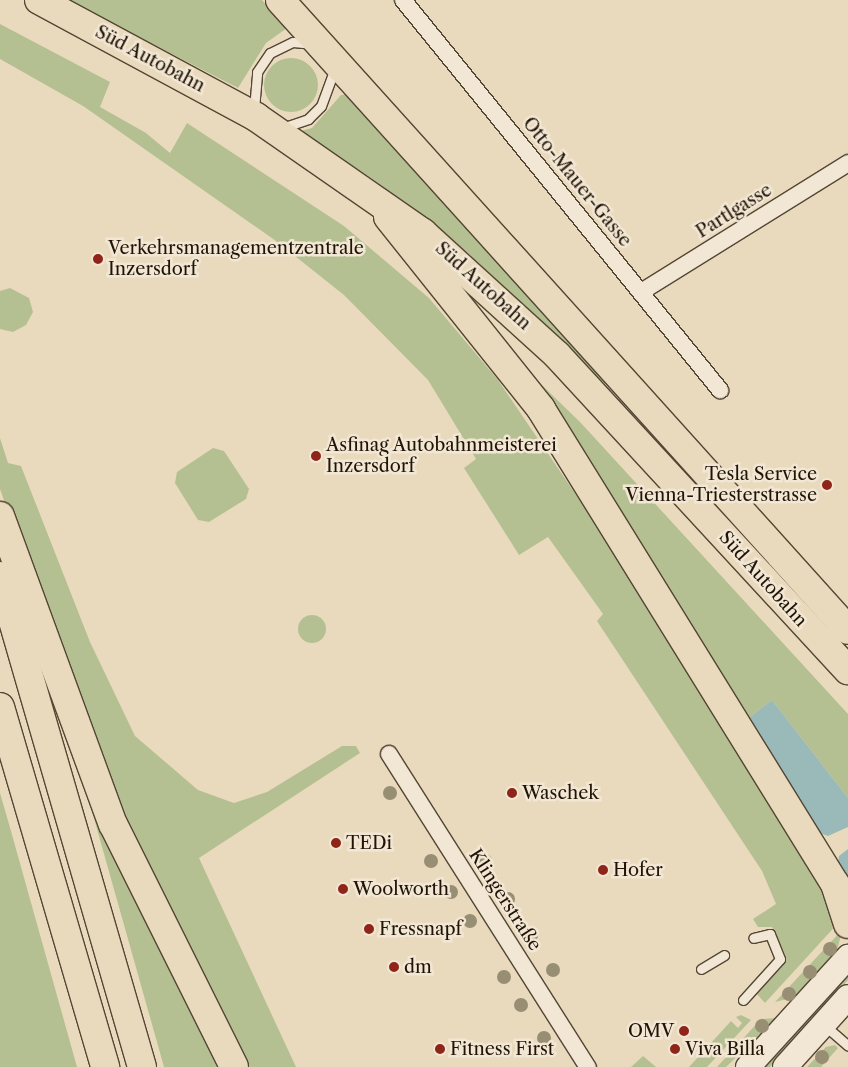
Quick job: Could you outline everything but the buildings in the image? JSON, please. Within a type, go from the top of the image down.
[{"type":"highway","name":"Süd Autobahn","points":[[39,0],[265,123],[373,195],[464,268],[557,354],[848,670]]},
{"type":"highway","name":"Süd Autobahn","points":[[280,0],[848,630]]},
{"type":"highway","points":[[373,195],[430,275],[540,410],[834,884],[848,924]]},
{"type":"highway","points":[[0,516],[113,824],[234,1067]]},
{"type":"highway","points":[[0,576],[142,1067]]},
{"type":"highway","points":[[810,590],[848,608]]},
{"type":"highway","points":[[0,707],[105,1067]]},
{"type":"main road","points":[[748,1067],[848,957]]},
{"type":"main road","points":[[785,1067],[848,997]]},
{"type":"street","name":"Otto-Mauer-Gasse","points":[[403,0],[720,390]]},
{"type":"street","name":"Partlgasse","points":[[641,292],[848,163]]},
{"type":"street","name":"Klingerstraße","points":[[389,754],[588,1067]]},
{"type":"lane","points":[[293,42],[329,54],[331,90],[321,106],[308,119],[265,123],[252,97],[257,72],[270,53],[293,42]]},
{"type":"lane","points":[[743,1000],[780,959],[770,934],[753,938]]},
{"type":"lane","points":[[701,969],[724,955]]},
{"type":"lane","points":[[823,1024],[848,1046]]},
{"type":"green space","points":[[67,0],[262,0],[287,28],[266,43],[238,88]]},
{"type":"green space","points":[[0,24],[110,82],[100,107],[146,133],[170,153],[187,123],[344,226],[429,298],[498,380],[602,533],[840,921],[765,1003],[756,993],[786,957],[772,927],[758,927],[753,919],[776,904],[762,871],[597,621],[603,614],[548,537],[519,555],[464,468],[476,459],[428,380],[344,295],[276,241],[83,106],[0,59]]},
{"type":"green space","points":[[286,58],[296,58],[306,62],[314,70],[318,85],[314,100],[306,108],[296,112],[286,112],[276,108],[268,100],[264,90],[264,80],[268,70],[276,62]]},
{"type":"green space","points":[[348,94],[622,400],[467,252],[374,180],[301,131],[312,128],[341,95]]},
{"type":"green space","points":[[10,288],[29,298],[33,312],[26,325],[13,332],[0,329],[0,291]]},
{"type":"green space","points":[[513,357],[581,423],[848,714],[848,798],[772,700],[745,721]]},
{"type":"green space","points":[[0,438],[8,463],[21,466],[90,642],[135,736],[198,790],[234,803],[267,792],[342,746],[356,746],[360,753],[199,858],[296,1067],[246,1067],[127,824],[43,614],[0,489]]},
{"type":"green space","points":[[213,448],[224,451],[249,489],[246,499],[209,522],[198,520],[175,483],[177,472]]},
{"type":"green space","points":[[312,615],[322,619],[326,629],[322,639],[312,643],[302,639],[298,629],[302,619]]},
{"type":"green space","points":[[86,790],[134,896],[219,1067],[164,1067]]},
{"type":"green space","points":[[0,793],[9,824],[77,1067],[0,1067]]},
{"type":"green space","points":[[842,930],[837,951],[799,996],[775,1002]]},
{"type":"green space","points":[[848,972],[848,980],[770,1067],[761,1067]]},
{"type":"green space","points":[[741,1015],[751,1020],[707,1067],[689,1067],[731,1021],[738,1028],[742,1023],[736,1017]]},
{"type":"green space","points":[[777,1018],[726,1067],[717,1067],[761,1019]]},
{"type":"green space","points":[[835,1045],[838,1048],[821,1067],[807,1067],[826,1047]]},
{"type":"green space","points":[[643,1056],[656,1067],[631,1067]]},
{"type":"water","points":[[772,700],[848,798],[848,827],[828,836],[817,832],[745,721]]},
{"type":"water","points":[[848,849],[848,884],[837,869],[839,856]]},
{"type":"place","name":"Verkehrsmanagementzentrale Inzersdorf","points":[[98,259]]},
{"type":"place","name":"Asfinag Autobahnmeisterei Inzersdorf","points":[[316,456]]},
{"type":"place","name":"Tesla Service Vienna-Triesterstrasse","points":[[827,485]]},
{"type":"place","name":"Waschek","points":[[512,793]]},
{"type":"place","name":"TEDi","points":[[336,843]]},
{"type":"place","name":"Hofer","points":[[603,870]]},
{"type":"place","name":"Woolworth","points":[[343,889]]},
{"type":"place","name":"Fressnapf","points":[[369,929]]},
{"type":"place","name":"dm","points":[[394,967]]},
{"type":"place","name":"OMV","points":[[684,1031]]},
{"type":"place","name":"Fitness First","points":[[440,1049]]},
{"type":"place","name":"Viva Billa","points":[[675,1049]]}]
